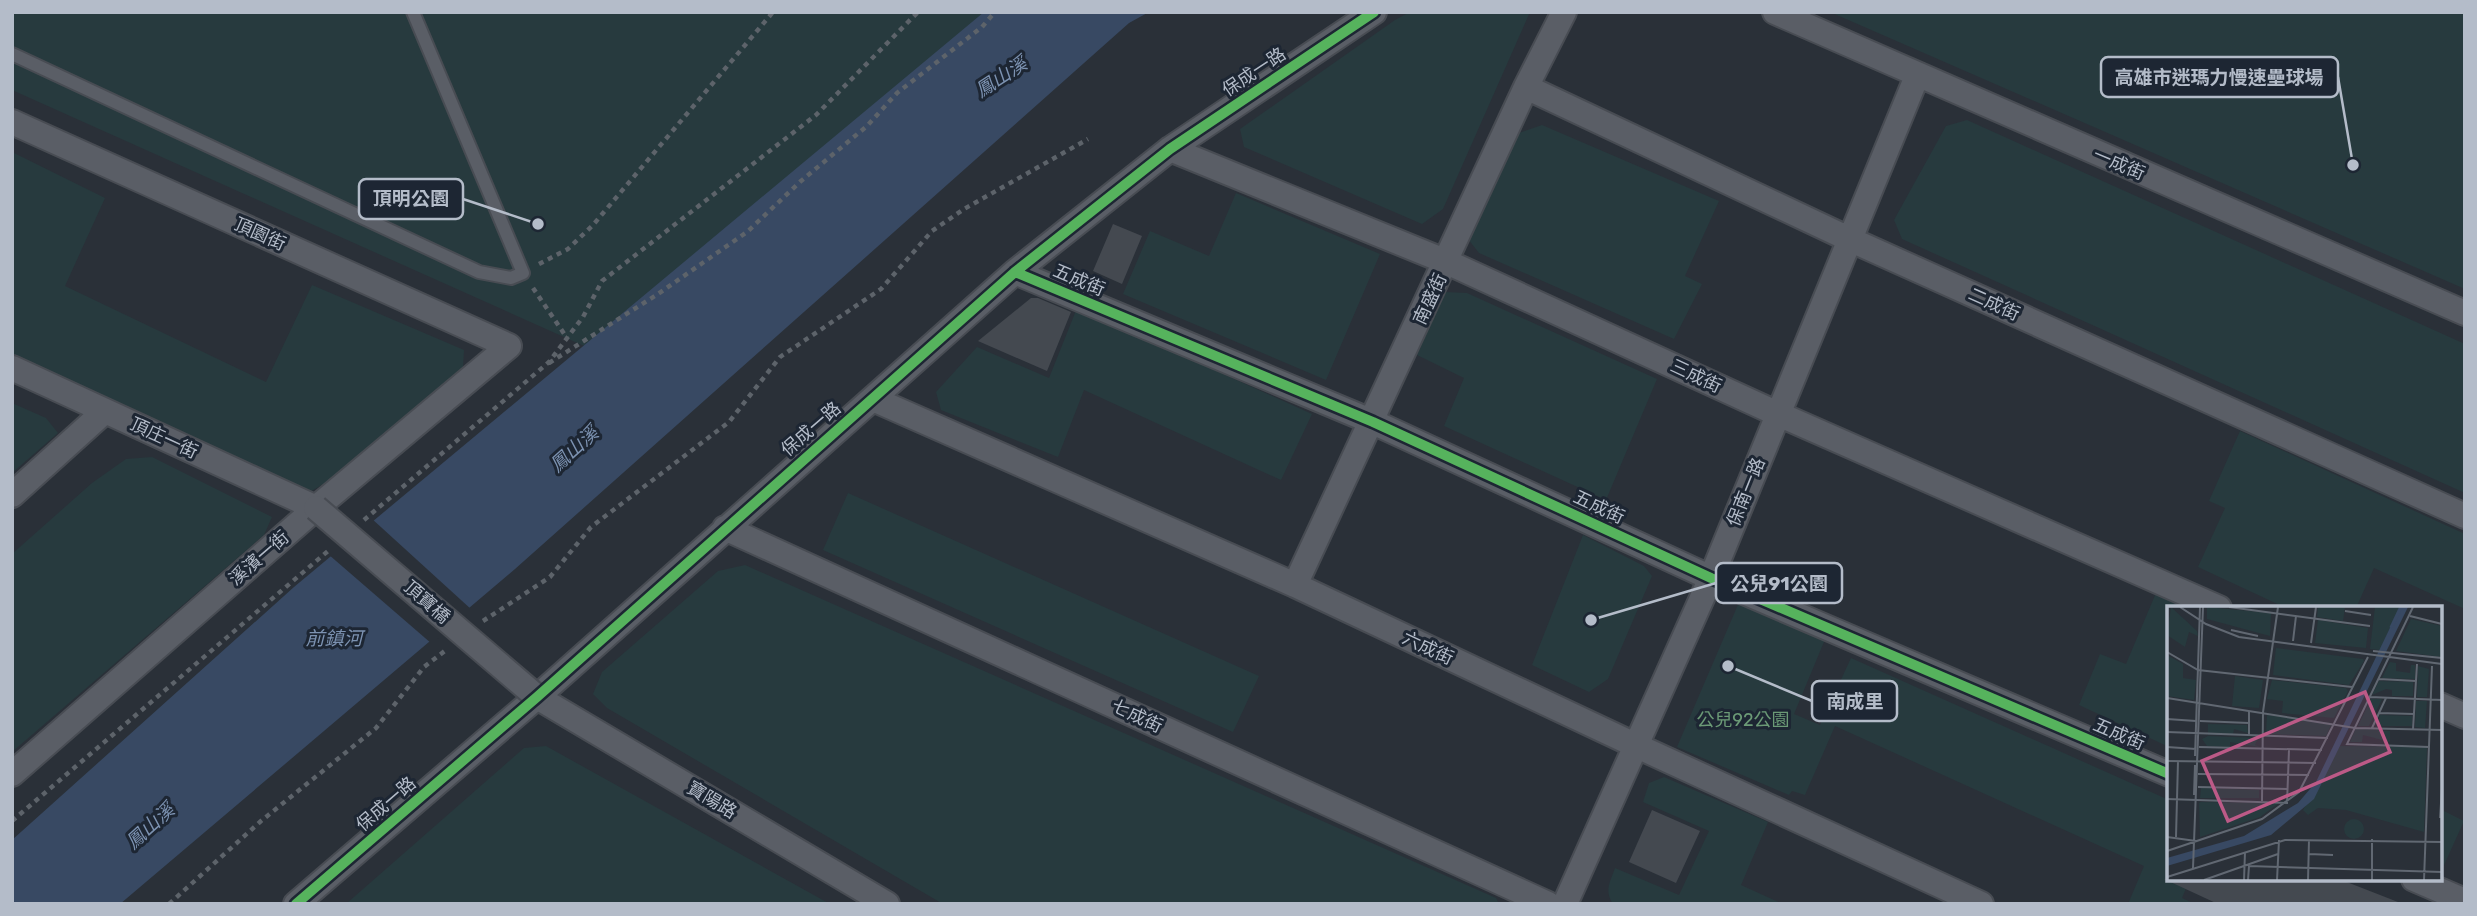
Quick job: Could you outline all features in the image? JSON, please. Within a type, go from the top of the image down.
[{"type":"street","name":"保成一路","points":[[296,904],[537,697],[1015,272],[1170,149],[1374,12]]},
{"type":"street","name":"南盛街","points":[[1295,585],[1373,422],[1526,87],[1564,12]]},
{"type":"street","name":"一成街","points":[[1775,12],[2465,313]]},
{"type":"street","name":"保南一路","points":[[1565,904],[1711,578],[1917,76]]},
{"type":"street","name":"二成街","points":[[1526,87],[1849,239],[2465,516]]},
{"type":"street","name":"頂園街","points":[[12,122],[509,346]]},
{"type":"street","name":"三成街","points":[[1170,149],[1447,262],[1778,414],[2214,606]]},
{"type":"street","name":"五成街","points":[[1015,272],[1373,422],[1711,578],[2167,773]]},
{"type":"street","name":"溪濱一街","points":[[12,774],[316,508],[509,346]]},
{"type":"street","name":"頂庄一街","points":[[12,368],[316,508]]},
{"type":"street","name":"六成街","points":[[873,399],[1295,585],[1636,746],[1981,904]]},
{"type":"street","points":[[12,495],[106,411]]},
{"type":"street","name":"頂寶橋","points":[[316,508],[537,697]]},
{"type":"street","name":"七成街","points":[[725,528],[1548,904]]},
{"type":"street","name":"寶陽路","points":[[537,697],[887,904]]},
{"type":"street","points":[[2442,706],[2465,716]]},
{"type":"street","points":[[2419,881],[2465,901]]},
{"type":"lane","points":[[12,54],[479,272],[511,278],[523,273],[414,12]]},
{"type":"path","points":[[567,338],[523,273],[568,249],[593,225],[773,12]]},
{"type":"path","points":[[542,368],[583,317],[602,281],[816,115],[918,12]]},
{"type":"path","points":[[362,522],[542,368],[747,233],[801,181],[867,126],[897,93],[982,27],[995,12]]},
{"type":"path","points":[[478,625],[499,608],[550,577],[591,527],[729,422],[780,358],[881,289],[932,231],[964,209],[1088,139]]},
{"type":"path","points":[[12,821],[330,549]]},
{"type":"path","points":[[169,904],[261,821],[376,728],[424,667],[456,642]]},
{"type":"green space","points":[[12,12],[1016,12],[611,358],[12,90]]},
{"type":"green space","points":[[1410,12],[1530,12],[1443,209],[1422,224],[1244,147],[1240,129]]},
{"type":"green space","points":[[1830,12],[2465,12],[2465,289]]},
{"type":"green space","points":[[1967,120],[2465,344],[2465,493],[1902,239],[1894,220],[1946,126]]},
{"type":"green space","points":[[1542,125],[1719,201],[1685,276],[1702,284],[1674,339],[1479,253],[1468,239],[1519,133]]},
{"type":"green space","points":[[12,152],[105,198],[65,286],[266,382],[312,285],[464,350],[463,367],[332,479],[308,493],[12,354]]},
{"type":"green space","points":[[1236,193],[1380,254],[1326,380],[1123,294],[1150,231],[1209,256]]},
{"type":"green space","points":[[1445,292],[1467,293],[1657,379],[1606,500],[1444,426],[1464,378],[1417,355]]},
{"type":"green space","points":[[1077,308],[1312,414],[1281,480],[1084,390],[1058,457],[941,410],[936,392],[977,347],[1049,378]]},
{"type":"green space","points":[[12,403],[46,418],[58,433],[12,473]]},
{"type":"green space","points":[[2240,431],[2465,534],[2465,609],[2374,568],[2357,606],[2282,606],[2198,567],[2225,508],[2209,501]]},
{"type":"green space","points":[[152,457],[272,517],[264,535],[12,752],[12,554],[92,483],[126,459]]},
{"type":"green space","points":[[848,493],[1259,676],[1233,732],[823,550]]},
{"type":"green space","points":[[1583,535],[1644,566],[1652,576],[1608,679],[1589,692],[1532,665]]},
{"type":"green space","points":[[745,565],[1496,898],[1499,904],[943,904],[607,708],[593,694],[602,672],[718,571]]},
{"type":"green space","points":[[2156,593],[2184,606],[2167,606],[2167,746],[2079,705],[2100,654],[2126,664]]},
{"type":"green space","name":"公兒92公園","points":[[1740,600],[1826,637],[1794,714],[1820,725],[1851,658],[2167,799],[2167,881],[2189,881],[2182,898],[2195,904],[2128,904],[2144,866],[1835,726],[1805,795],[1792,791],[1789,795],[1677,747]]},
{"type":"green space","points":[[546,746],[830,904],[346,904],[524,748]]},
{"type":"green space","points":[[1664,777],[1768,822],[1741,885],[1783,904],[1613,904],[1608,891],[1615,868],[1679,895],[1709,831],[1643,802],[1649,783]]},
{"type":"green space","points":[[2442,810],[2464,821],[2442,870]]},
{"type":"water","name":"前鎮河","points":[[984,12],[1149,12],[1129,23],[515,569],[120,904],[12,904],[12,840],[294,587]]},
{"type":"pier","points":[[371,518],[472,610],[432,644],[328,554]]},
{"type":"building","points":[[1113,224],[1142,236],[1122,284],[1093,271]]},
{"type":"building","points":[[1031,298],[1038,298],[1071,312],[1047,371],[978,341]]},
{"type":"building","points":[[1652,810],[1700,831],[1676,883],[1629,862]]},
{"type":"building","points":[[2168,881],[2344,881],[2398,902],[2218,904]]},
{"type":"cycle path","points":[[296,904],[537,697],[1015,272],[1170,149],[1374,12]]},
{"type":"cycle path","points":[[1015,272],[1373,422],[1711,578],[2167,773]]},
{"type":"place","name":"高雄市迷瑪力慢速壘球場","points":[[2353,165]]},
{"type":"place","name":"頂明公園","points":[[538,224]]},
{"type":"place","name":"公兒91公園","points":[[1591,620]]},
{"type":"place","name":"南成里","points":[[1728,666]]},
{"type":"water label","name":"鳳山溪","points":[[1001,77]]},
{"type":"water label","name":"鳳山溪","points":[[574,449]]},
{"type":"water label","name":"鳳山溪","points":[[150,826]]}]
